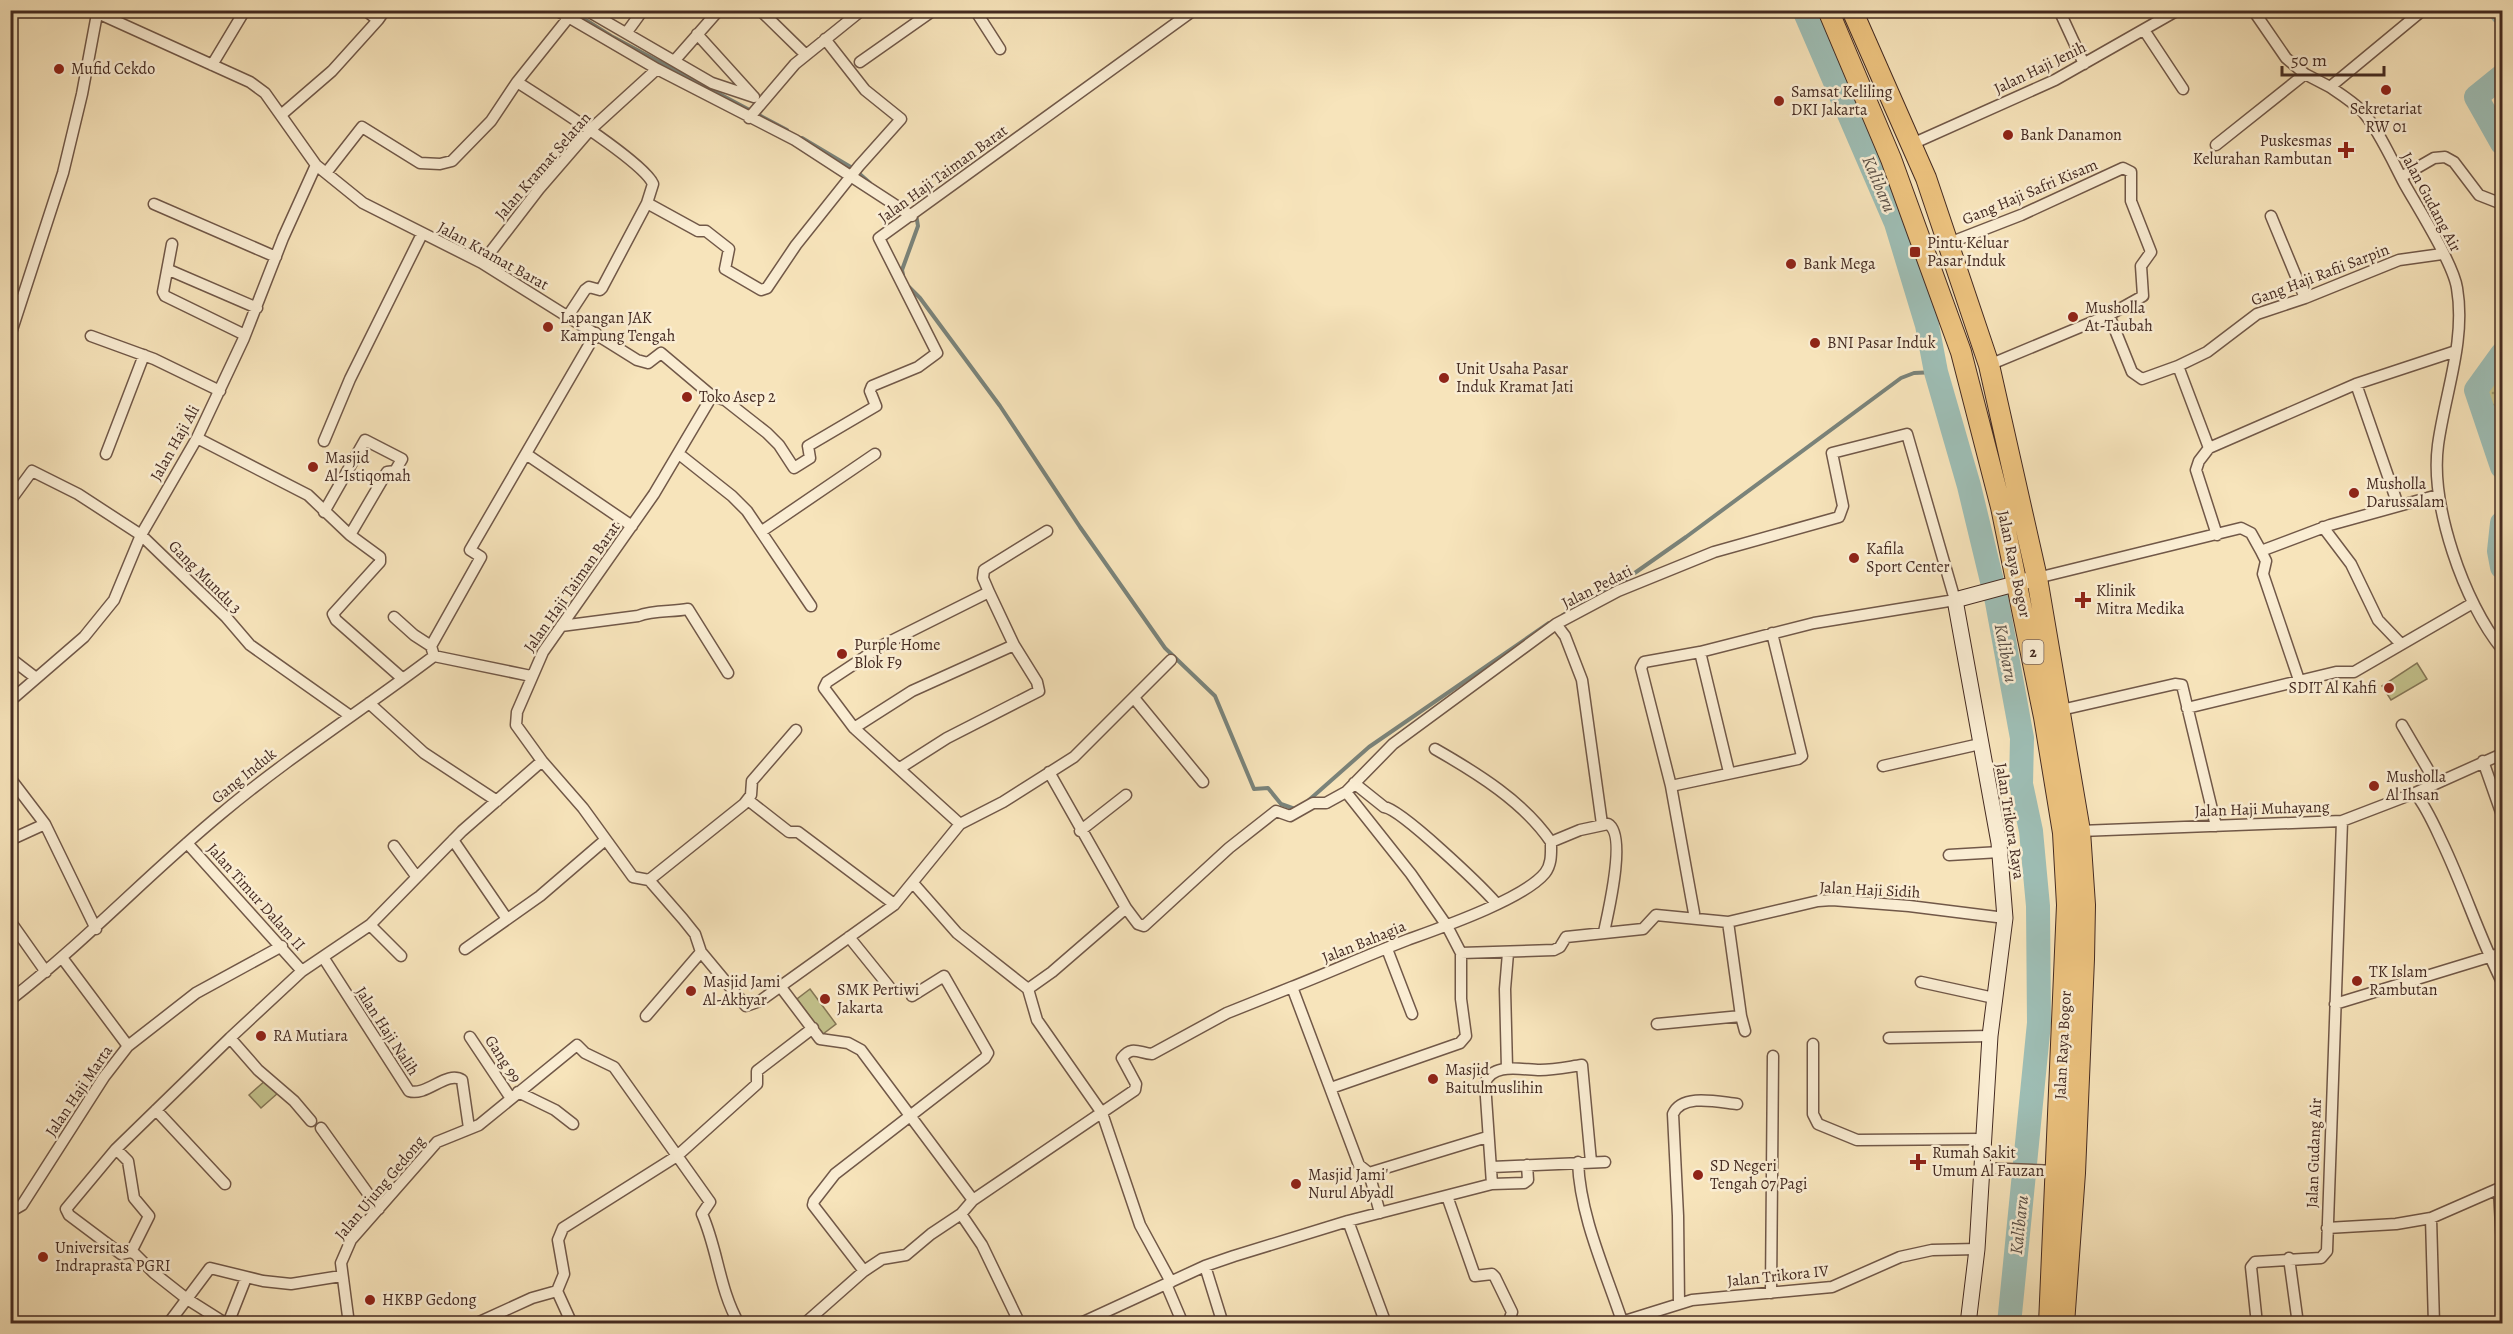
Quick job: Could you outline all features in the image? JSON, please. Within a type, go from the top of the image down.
[{"type":"highway","name":"Jalan Raya Bogor","points":[[1828,10],[1892,159],[1948,312],[2001,507],[2013,584],[2031,642],[2063,833],[2075,885],[2084,959],[2075,1173],[2064,1323]]},
{"type":"highway","name":"Jalan Raya Bogor","points":[[1852,10],[1912,144],[1949,243],[1989,365],[2037,578],[2080,831],[2049,1171],[2049,1323]]},
{"type":"street","points":[[212,65],[245,10]]},
{"type":"street","points":[[365,10],[378,20]]},
{"type":"street","points":[[281,115],[332,71],[386,10]]},
{"type":"street","points":[[556,10],[657,69],[754,108]]},
{"type":"street","points":[[586,10],[723,88],[754,108],[795,140],[855,172],[914,214]]},
{"type":"street","points":[[627,32],[643,10]]},
{"type":"street","points":[[675,60],[719,10]]},
{"type":"street","points":[[760,10],[806,55]]},
{"type":"street","points":[[754,108],[806,55],[862,10]]},
{"type":"street","points":[[860,62],[934,10]]},
{"type":"street","points":[[975,10],[1000,49]]},
{"type":"street","points":[[2059,10],[2084,64]]},
{"type":"street","name":"Jalan Haji Jenih","points":[[1912,144],[2055,80],[2178,10]]},
{"type":"street","points":[[2253,10],[2286,58],[2305,74],[2330,87],[2423,10]]},
{"type":"street","name":"Jalan Haji Taiman Barat","points":[[1172,660],[1074,757],[1003,802],[960,824],[939,846],[913,883],[894,904],[752,1006],[746,1006],[701,952],[695,934],[649,880],[633,878],[604,841],[583,807],[542,761],[516,725],[517,712],[531,676],[561,626],[632,526],[712,396],[725,400],[767,433],[779,445],[794,468],[810,458],[808,446],[876,406],[870,391],[872,386],[918,367],[935,355],[936,349],[879,241],[1193,11]]},
{"type":"street","points":[[10,336],[63,173],[82,94],[94,12]]},
{"type":"street","name":"Jalan Kramat Barat","points":[[94,12],[114,15],[250,82],[265,93],[316,165],[363,203],[482,263],[645,363],[661,352],[712,396]]},
{"type":"street","points":[[326,173],[362,127],[420,163],[440,164],[452,160],[491,121],[517,82],[569,17]]},
{"type":"street","points":[[2144,30],[2183,89]]},
{"type":"street","points":[[697,34],[754,108]]},
{"type":"street","points":[[647,203],[698,231],[706,231],[728,247],[724,268],[763,290],[855,172],[901,119],[866,90],[825,39]]},
{"type":"street","name":"Jalan Kramat Selatan","points":[[482,263],[539,189],[590,130],[657,69]]},
{"type":"street","points":[[2216,145],[2305,74]]},
{"type":"street","points":[[517,82],[590,130],[650,177],[653,189],[602,288],[589,287],[585,290],[568,316]]},
{"type":"street","name":"Jalan Gudang Air","points":[[2330,87],[2365,114],[2401,177],[2457,286],[2459,325],[2438,445],[2436,471],[2438,495],[2473,603],[2488,631],[2502,649]]},
{"type":"street","points":[[2401,177],[2434,158],[2445,157],[2454,162],[2479,195],[2502,204]]},
{"type":"street","name":"Jalan Haji Ali","points":[[10,701],[103,617],[114,600],[141,535],[197,438],[220,391],[316,165]]},
{"type":"street","name":"Gang Haji Safri Kisam","points":[[1949,243],[2021,215],[2123,168],[2130,172],[2131,201],[2151,254],[2141,266],[2143,296],[2109,315]]},
{"type":"street","points":[[154,204],[276,257]]},
{"type":"street","points":[[2271,216],[2305,298]]},
{"type":"street","points":[[324,441],[350,379],[422,234]]},
{"type":"street","points":[[172,244],[169,270],[163,292],[165,296],[245,335]]},
{"type":"street","name":"Gang Haji Rafii Sarpin","points":[[2109,315],[2134,376],[2147,378],[2207,352],[2250,318],[2399,260],[2442,254]]},
{"type":"street","points":[[169,270],[257,308]]},
{"type":"street","points":[[1989,365],[2109,315]]},
{"type":"street","points":[[432,651],[481,557],[470,550],[596,333]]},
{"type":"street","points":[[91,336],[144,355],[220,391]]},
{"type":"street","points":[[2217,536],[2196,470],[2199,460],[2210,448],[2356,384],[2456,351]]},
{"type":"street","points":[[106,454],[144,355]]},
{"type":"street","points":[[2178,366],[2210,448]]},
{"type":"street","points":[[2356,384],[2398,506]]},
{"type":"street","name":"Jalan Pedati","points":[[1126,908],[1138,924],[1144,926],[1228,848],[1276,811],[1290,816],[1313,803],[1326,803],[1346,792],[1393,744],[1556,624],[1626,587],[1714,552],[1839,517],[1843,506],[1832,453],[1906,434],[1909,439]]},
{"type":"street","points":[[197,438],[308,495],[350,536],[381,560],[333,612],[334,617],[340,623],[403,679]]},
{"type":"street","name":"Jalan Trikora Raya","points":[[1909,439],[1962,598],[1980,744],[2000,852],[2005,918],[1990,1036],[1977,1249],[1968,1323]]},
{"type":"street","points":[[324,512],[365,440],[402,459],[395,471],[387,472],[374,491],[350,536]]},
{"type":"street","points":[[679,453],[732,496],[762,531],[811,606]]},
{"type":"street","points":[[526,454],[632,526]]},
{"type":"street","points":[[762,531],[875,454]]},
{"type":"street","name":"Gang Mundu 3","points":[[10,501],[32,471],[78,494],[141,535],[226,617],[250,645],[349,715]]},
{"type":"street","points":[[2261,551],[2323,527],[2438,495]]},
{"type":"street","points":[[2323,527],[2351,564],[2378,620],[2400,643]]},
{"type":"street","points":[[1694,913],[1671,786],[1642,664],[1826,621],[1962,598],[2217,536],[2241,528],[2245,529],[2266,561],[2263,574],[2300,680]]},
{"type":"street","points":[[900,768],[946,738],[1036,694],[1037,682],[1014,645],[983,578],[984,570],[1047,531]]},
{"type":"street","points":[[960,824],[854,728],[824,691],[827,682],[883,645],[989,592]]},
{"type":"street","points":[[2187,708],[2336,672],[2354,672],[2400,643],[2473,603]]},
{"type":"street","points":[[561,626],[638,616],[647,612],[663,613],[688,609],[728,672]]},
{"type":"street","points":[[394,616],[432,651],[531,676]]},
{"type":"street","points":[[1556,624],[1565,636],[1582,680],[1588,707],[1602,825]]},
{"type":"street","points":[[1671,786],[1798,759],[1802,756],[1772,633]]},
{"type":"street","points":[[854,728],[912,691],[1014,645]]},
{"type":"street","name":"Gang Induk","points":[[10,1000],[63,959],[187,843],[282,763],[403,679],[432,651]]},
{"type":"street","points":[[1700,652],[1729,772]]},
{"type":"street","points":[[10,658],[36,678]]},
{"type":"street","points":[[2061,710],[2180,684],[2216,826]]},
{"type":"street","points":[[1134,698],[1203,782]]},
{"type":"street","points":[[369,703],[424,753],[497,801]]},
{"type":"street","points":[[2402,725],[2436,783]]},
{"type":"street","points":[[649,880],[748,800],[751,795],[752,781],[796,730]]},
{"type":"street","points":[[1883,766],[1980,744]]},
{"type":"street","points":[[1435,749],[1479,777],[1532,818],[1551,842],[1602,825],[1614,828],[1617,853],[1604,932]]},
{"type":"street","name":"Jalan Haji Muhayang","points":[[2080,831],[2342,821],[2415,793],[2502,754]]},
{"type":"street","points":[[131,1252],[121,1254],[69,1215],[66,1209],[116,1149],[230,1038],[302,971],[370,925],[453,840],[542,761]]},
{"type":"street","points":[[2483,761],[2502,815]]},
{"type":"street","points":[[1028,989],[1052,972],[1126,908],[1080,831],[1049,772]]},
{"type":"street","points":[[10,778],[45,824],[96,929]]},
{"type":"street","points":[[1354,783],[1407,821],[1467,872],[1496,903]]},
{"type":"street","points":[[1331,1088],[1465,1040],[1460,993],[1461,953],[1447,927],[1410,874],[1346,792]]},
{"type":"street","points":[[2415,793],[2425,806],[2446,850],[2502,982]]},
{"type":"street","points":[[1080,831],[1126,795]]},
{"type":"street","points":[[748,800],[789,832],[798,832],[894,904]]},
{"type":"street","name":"Jalan Gudang Air","points":[[2342,821],[2327,1228],[2396,1224],[2431,1218],[2501,1188]]},
{"type":"street","points":[[10,840],[45,824]]},
{"type":"street","points":[[453,840],[507,919]]},
{"type":"street","points":[[465,948],[540,896],[604,841]]},
{"type":"street","name":"Jalan Bahagia","points":[[1102,1113],[1136,1088],[1122,1058],[1129,1052],[1135,1049],[1152,1054],[1227,1013],[1387,948],[1447,927],[1496,903],[1527,887],[1546,872],[1551,861],[1551,842]]},
{"type":"street","name":"Jalan Timur Dalam II","points":[[187,843],[282,946],[302,971]]},
{"type":"street","points":[[394,846],[416,876]]},
{"type":"street","points":[[1949,855],[2000,852]]},
{"type":"street","points":[[913,883],[963,938],[1028,989],[1037,1020],[1102,1113],[1140,1225],[1169,1283],[1183,1323]]},
{"type":"street","name":"Jalan Haji Sidih","points":[[1461,953],[1554,951],[1560,947],[1566,937],[1643,928],[1656,915],[1728,922],[1818,901],[1832,900],[1909,906],[2005,918]]},
{"type":"street","points":[[10,921],[46,972]]},
{"type":"street","points":[[1728,922],[1740,1016],[1745,1030]]},
{"type":"street","points":[[370,925],[401,956]]},
{"type":"street","points":[[849,937],[891,989]]},
{"type":"street","name":"Jalan Haji Marta","points":[[10,1206],[15,1209],[22,1205],[104,1077],[128,1046],[196,993],[282,946]]},
{"type":"street","points":[[1387,948],[1412,1014]]},
{"type":"street","points":[[646,1016],[701,952]]},
{"type":"street","points":[[1507,1068],[1505,989],[1508,953]]},
{"type":"street","points":[[2335,1004],[2502,953]]},
{"type":"street","name":"Jalan Haji Nalih","points":[[323,957],[409,1091],[419,1092],[453,1078],[462,1080],[469,1128]]},
{"type":"street","points":[[63,959],[128,1046]]},
{"type":"street","points":[[864,1271],[813,1202],[835,1174],[985,1058],[988,1053],[944,976],[912,996]]},
{"type":"street","points":[[1921,982],[1994,998]]},
{"type":"street","points":[[780,986],[822,1040],[848,1043],[861,1050],[973,1200]]},
{"type":"street","points":[[1293,987],[1359,1165],[1369,1173],[1380,1213]]},
{"type":"street","points":[[1657,1024],[1740,1016]]},
{"type":"street","points":[[572,1323],[557,1291],[564,1274],[558,1240],[563,1228],[677,1156],[757,1084],[757,1071],[813,1029]]},
{"type":"street","points":[[1888,1038],[1990,1036]]},
{"type":"street","name":"Gang 99","points":[[470,1037],[514,1094]]},
{"type":"street","points":[[230,1038],[311,1121]]},
{"type":"street","points":[[1813,1044],[1814,1114],[1818,1124],[1857,1140],[1983,1139]]},
{"type":"street","name":"Jalan Ujung Gedong","points":[[349,1323],[341,1276],[341,1263],[348,1245],[437,1142],[486,1120],[514,1094],[548,1071],[577,1045],[585,1053],[614,1067],[677,1156]]},
{"type":"street","points":[[1771,1293],[1773,1056]]},
{"type":"street","points":[[1490,1186],[1492,1167],[1487,1137],[1485,1083],[1491,1073],[1507,1068],[1540,1070],[1582,1065],[1591,1162]]},
{"type":"street","points":[[514,1094],[555,1110],[573,1124]]},
{"type":"street","points":[[1679,1303],[1673,1114],[1676,1107],[1684,1102],[1737,1104]]},
{"type":"street","points":[[156,1110],[225,1184]]},
{"type":"street","points":[[804,1323],[864,1271],[882,1259],[906,1255],[931,1234],[961,1214],[973,1200],[1102,1113]]},
{"type":"street","points":[[321,1128],[379,1209]]},
{"type":"street","points":[[1369,1173],[1487,1137]]},
{"type":"street","points":[[116,1149],[128,1161],[134,1198],[149,1216],[131,1252]]},
{"type":"street","points":[[677,1156],[710,1202],[702,1214],[710,1232],[722,1290],[739,1323]]},
{"type":"street","points":[[1578,1162],[1579,1183],[1585,1210],[1618,1322]]},
{"type":"street","points":[[1492,1167],[1605,1162]]},
{"type":"street","points":[[1079,1323],[1205,1266],[1348,1221],[1490,1186],[1524,1183],[1528,1180],[1527,1165]]},
{"type":"street","points":[[1981,1168],[2049,1171]]},
{"type":"street","points":[[2501,1188],[2502,1246]]},
{"type":"street","points":[[1447,1196],[1475,1276],[1492,1274],[1495,1277],[1512,1312],[1508,1323]]},
{"type":"street","points":[[961,1214],[982,1245],[1020,1323]]},
{"type":"street","points":[[2431,1218],[2434,1323]]},
{"type":"street","points":[[1348,1221],[1386,1323]]},
{"type":"street","points":[[2258,1323],[2251,1267],[2257,1260],[2325,1256],[2327,1228]]},
{"type":"street","name":"Jalan Trikora IV","points":[[1618,1322],[1679,1303],[1708,1298],[1832,1287],[1883,1263],[1914,1253],[1946,1249],[1977,1249]]},
{"type":"street","points":[[131,1252],[187,1299],[228,1323],[246,1278]]},
{"type":"street","points":[[2289,1258],[2298,1323]]},
{"type":"street","points":[[1205,1266],[1223,1323]]},
{"type":"street","points":[[168,1323],[210,1268],[246,1278],[291,1284],[341,1276]]},
{"type":"street","points":[[475,1323],[521,1302],[557,1291]]},
{"type":"shaded area","points":[[2502,368],[2502,418],[2487,408],[2486,396],[2489,386]]},
{"type":"shaded area","points":[[2417,663],[2427,679],[2391,700],[2382,686]]},
{"type":"shaded area","points":[[810,989],[836,1024],[823,1034],[797,999]]},
{"type":"shaded area","points":[[266,1080],[278,1093],[261,1108],[249,1095]]},
{"type":"waterway","points":[[570,10],[611,36],[787,130]]},
{"type":"waterway","name":"Kalibaru","points":[[1804,10],[1896,223],[1927,325],[1936,372],[1969,486],[1997,602],[2022,738],[2021,784],[2031,831],[2038,906],[2039,1023],[2009,1324]]},
{"type":"waterway","points":[[2502,76],[2476,97],[2502,143]]},
{"type":"waterway","points":[[802,138],[854,169],[870,183]]},
{"type":"waterway","points":[[903,275],[902,270],[918,226],[916,214]]},
{"type":"waterway","points":[[909,287],[920,298],[1000,406],[1080,527],[1165,648],[1215,696],[1254,789],[1268,788],[1281,804],[1295,809]]},
{"type":"waterway","points":[[2502,354],[2476,390],[2502,467]]},
{"type":"waterway","points":[[1563,615],[1619,584],[1901,378],[1914,373],[1936,372]]},
{"type":"waterway","points":[[2502,523],[2499,551],[2502,567]]},
{"type":"waterway","points":[[1309,800],[1369,747],[1549,623]]},
{"type":"place","name":"Mufid Cekdo","points":[[59,69]]},
{"type":"place","name":"Sekretariat RW 01","points":[[2386,90]]},
{"type":"place","name":"Samsat Keliling DKI Jakarta","points":[[1779,101]]},
{"type":"place","name":"Bank Danamon","points":[[2008,135]]},
{"type":"place","name":"Puskesmas Kelurahan Rambutan","points":[[2346,150]]},
{"type":"place","name":"Pintu Keluar Pasar Induk","points":[[1915,252]]},
{"type":"place","name":"Bank Mega","points":[[1791,264]]},
{"type":"place","name":"Musholla At-Taubah","points":[[2073,317]]},
{"type":"place","name":"Lapangan JAK Kampung Tengah","points":[[548,327]]},
{"type":"place","name":"BNI Pasar Induk","points":[[1815,343]]},
{"type":"place","name":"Unit Usaha Pasar Induk Kramat Jati","points":[[1444,378]]},
{"type":"place","name":"Toko Asep 2","points":[[687,397]]},
{"type":"place","name":"Masjid Al-Istiqomah","points":[[313,467]]},
{"type":"place","name":"Musholla Darussalam","points":[[2354,493]]},
{"type":"place","name":"Kafila Sport Center","points":[[1854,558]]},
{"type":"place","name":"Klinik Mitra Medika","points":[[2083,600]]},
{"type":"place","name":"Purple Home Blok F9","points":[[842,654]]},
{"type":"place","name":"SDIT Al Kahfi","points":[[2389,688]]},
{"type":"place","name":"Musholla Al Ihsan","points":[[2374,786]]},
{"type":"place","name":"TK Islam Rambutan","points":[[2357,981]]},
{"type":"place","name":"Masjid Jami Al-Akhyar","points":[[691,991]]},
{"type":"place","name":"SMK Pertiwi Jakarta","points":[[825,999]]},
{"type":"place","name":"RA Mutiara","points":[[261,1036]]},
{"type":"place","name":"Masjid Baitulmuslihin","points":[[1433,1079]]},
{"type":"place","name":"Rumah Sakit Umum Al Fauzan","points":[[1918,1162]]},
{"type":"place","name":"SD Negeri Tengah 07 Pagi","points":[[1698,1175]]},
{"type":"place","name":"Masjid Jami' Nurul Abyadl","points":[[1296,1184]]},
{"type":"place","name":"Universitas Indraprasta PGRI","points":[[43,1257]]},
{"type":"place","name":"HKBP Gedong","points":[[370,1300]]}]
